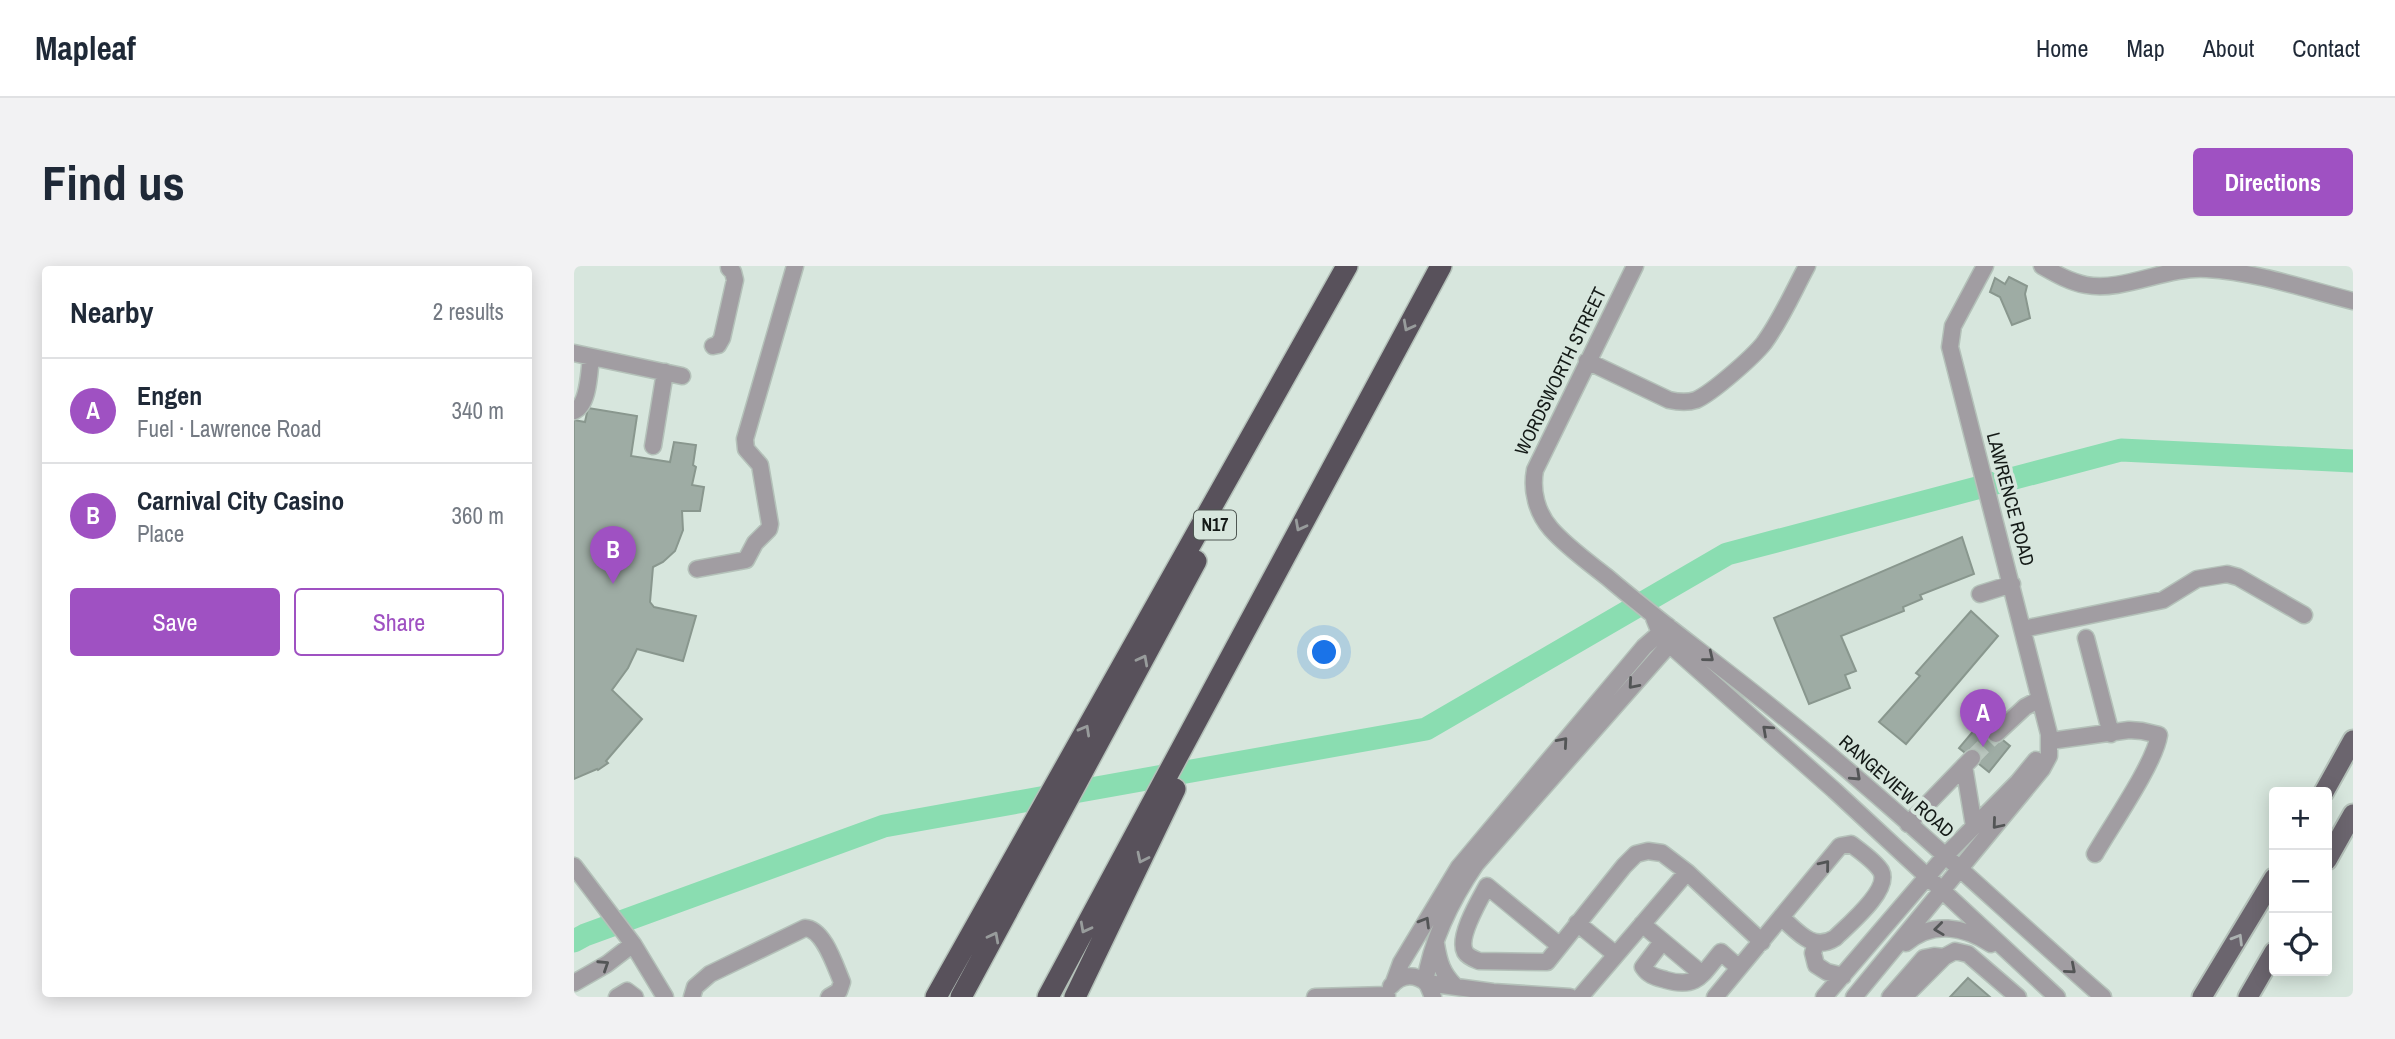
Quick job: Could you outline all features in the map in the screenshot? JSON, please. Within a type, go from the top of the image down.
[{"type":"highway","points":[[936,997],[1347,266]]},
{"type":"highway","name":"N17","points":[[961,997],[1355,266]]},
{"type":"highway","points":[[1075,997],[1162,799],[1249,621],[1441,266]]},
{"type":"highway","points":[[1048,997],[1162,799]]},
{"type":"main road","points":[[2327,787],[2353,740]]},
{"type":"main road","points":[[2332,851],[2353,814]]},
{"type":"main road","points":[[2202,997],[2269,886]]},
{"type":"main road","points":[[2248,997],[2269,961]]},
{"type":"main road","points":[[2187,997],[2217,974]]},
{"type":"street","points":[[697,569],[745,561],[755,543],[769,529],[760,465],[746,449],[746,435],[795,266]]},
{"type":"street","name":"WORDSWORTH STREET","points":[[1535,497],[1533,481],[1539,458],[1635,266]]},
{"type":"street","points":[[1587,361],[1669,400],[1695,400],[1710,391],[1759,349],[1775,326],[1807,266]]},
{"type":"street","name":"LAWRENCE ROAD","points":[[1985,266],[1955,322],[1950,338],[1952,361],[2012,584],[2049,745]]},
{"type":"street","points":[[2042,266],[2072,281],[2096,286],[2191,267],[2241,274],[2353,301]]},
{"type":"street","points":[[713,346],[718,345],[722,338],[735,281],[729,268]]},
{"type":"street","points":[[574,353],[682,376]]},
{"type":"street","points":[[574,411],[580,407],[585,396],[591,357]]},
{"type":"street","points":[[653,446],[665,372]]},
{"type":"street","name":"RANGEVIEW ROAD","points":[[1535,497],[1541,515],[1552,530],[1662,627],[2057,997]]},
{"type":"street","points":[[2023,629],[2163,600],[2197,579],[2227,574],[2238,577],[2304,615]]},
{"type":"street","points":[[1980,594],[2012,584]]},
{"type":"street","points":[[1428,987],[1436,942],[1462,884],[1662,627]]},
{"type":"street","points":[[1390,992],[1401,963],[1459,867],[1662,627]]},
{"type":"street","name":"RANGEVIEW ROAD","points":[[1662,627],[1845,766],[2103,997]]},
{"type":"street","points":[[2086,638],[2111,734]]},
{"type":"street","points":[[1996,734],[2025,707],[2040,699]]},
{"type":"street","points":[[1824,997],[1945,856],[2018,782],[2049,745],[2129,730],[2158,734],[2153,754],[2095,854]]},
{"type":"street","points":[[1854,997],[2042,769],[2049,756],[2049,745]]},
{"type":"street","points":[[1908,824],[1968,762],[1974,827]]},
{"type":"street","points":[[1715,997],[1840,846],[1849,843],[1853,845],[1880,869],[1883,881],[1881,889],[1835,938],[1825,943],[1808,940],[1781,918]]},
{"type":"street","points":[[1560,946],[1487,886],[1474,911],[1463,944],[1465,952],[1479,961],[1547,962],[1636,854],[1648,851],[1658,852],[1687,872],[1762,942]]},
{"type":"street","points":[[574,866],[630,941],[665,997]]},
{"type":"street","points":[[1580,997],[1687,872]]},
{"type":"street","points":[[1577,923],[1615,954]]},
{"type":"street","points":[[1642,924],[1702,974]]},
{"type":"street","points":[[1882,963],[1910,939],[1938,927],[1981,937],[2022,965]]},
{"type":"street","points":[[692,997],[695,987],[710,974],[811,928],[820,934],[842,982],[839,991],[829,997]]},
{"type":"street","points":[[574,983],[607,964],[630,941]]},
{"type":"street","points":[[1436,942],[1439,962],[1445,976],[1455,986]]},
{"type":"street","points":[[1662,942],[1643,967],[1650,976],[1684,985],[1702,974],[1721,952],[1739,968]]},
{"type":"street","points":[[1816,943],[1813,953],[1816,965],[1827,972],[1843,976]]},
{"type":"street","points":[[1903,997],[1944,957],[1955,951],[1968,954],[2018,997]]},
{"type":"street","points":[[1889,997],[1923,958],[1944,957]]},
{"type":"street","points":[[1315,997],[1390,992],[1406,976],[1420,978],[1428,987]]},
{"type":"street","points":[[1428,987],[1455,986],[1493,992],[1570,997]]},
{"type":"street","points":[[617,997],[627,991],[635,997]]},
{"type":"street","points":[[1471,997],[1493,992]]},
{"type":"building","points":[[2009,277],[2027,286],[2025,294],[2030,318],[2012,325],[2000,297],[1990,292],[1995,278],[2005,284]]},
{"type":"building","points":[[588,408],[637,416],[631,456],[670,462],[674,442],[696,445],[693,465],[696,467],[692,485],[704,487],[700,511],[682,511],[683,530],[675,551],[653,567],[650,602],[654,607],[696,616],[683,661],[637,649],[628,668],[612,690],[642,719],[606,761],[608,763],[574,779],[574,420],[585,422]]},
{"type":"building","points":[[1962,537],[1974,574],[1920,595],[1922,599],[1903,607],[1904,611],[1841,636],[1856,671],[1845,675],[1850,688],[1809,704],[1774,618]]},
{"type":"building","points":[[1971,611],[1998,636],[1906,744],[1879,722],[1920,676],[1916,673]]},
{"type":"building","points":[[1981,722],[2010,746],[1989,772],[1959,748]]},
{"type":"building","points":[[1968,978],[1990,997],[1950,997]]},
{"type":"waterway","points":[[574,941],[884,826],[1426,729],[1727,554],[2121,450],[2353,461]]},
{"type":"tunnel","points":[[1972,758],[1996,734]]},
{"type":"place","name":"Carnival City Casino","points":[[613,584]]},
{"type":"place","name":"Engen","points":[[1983,747]]}]
